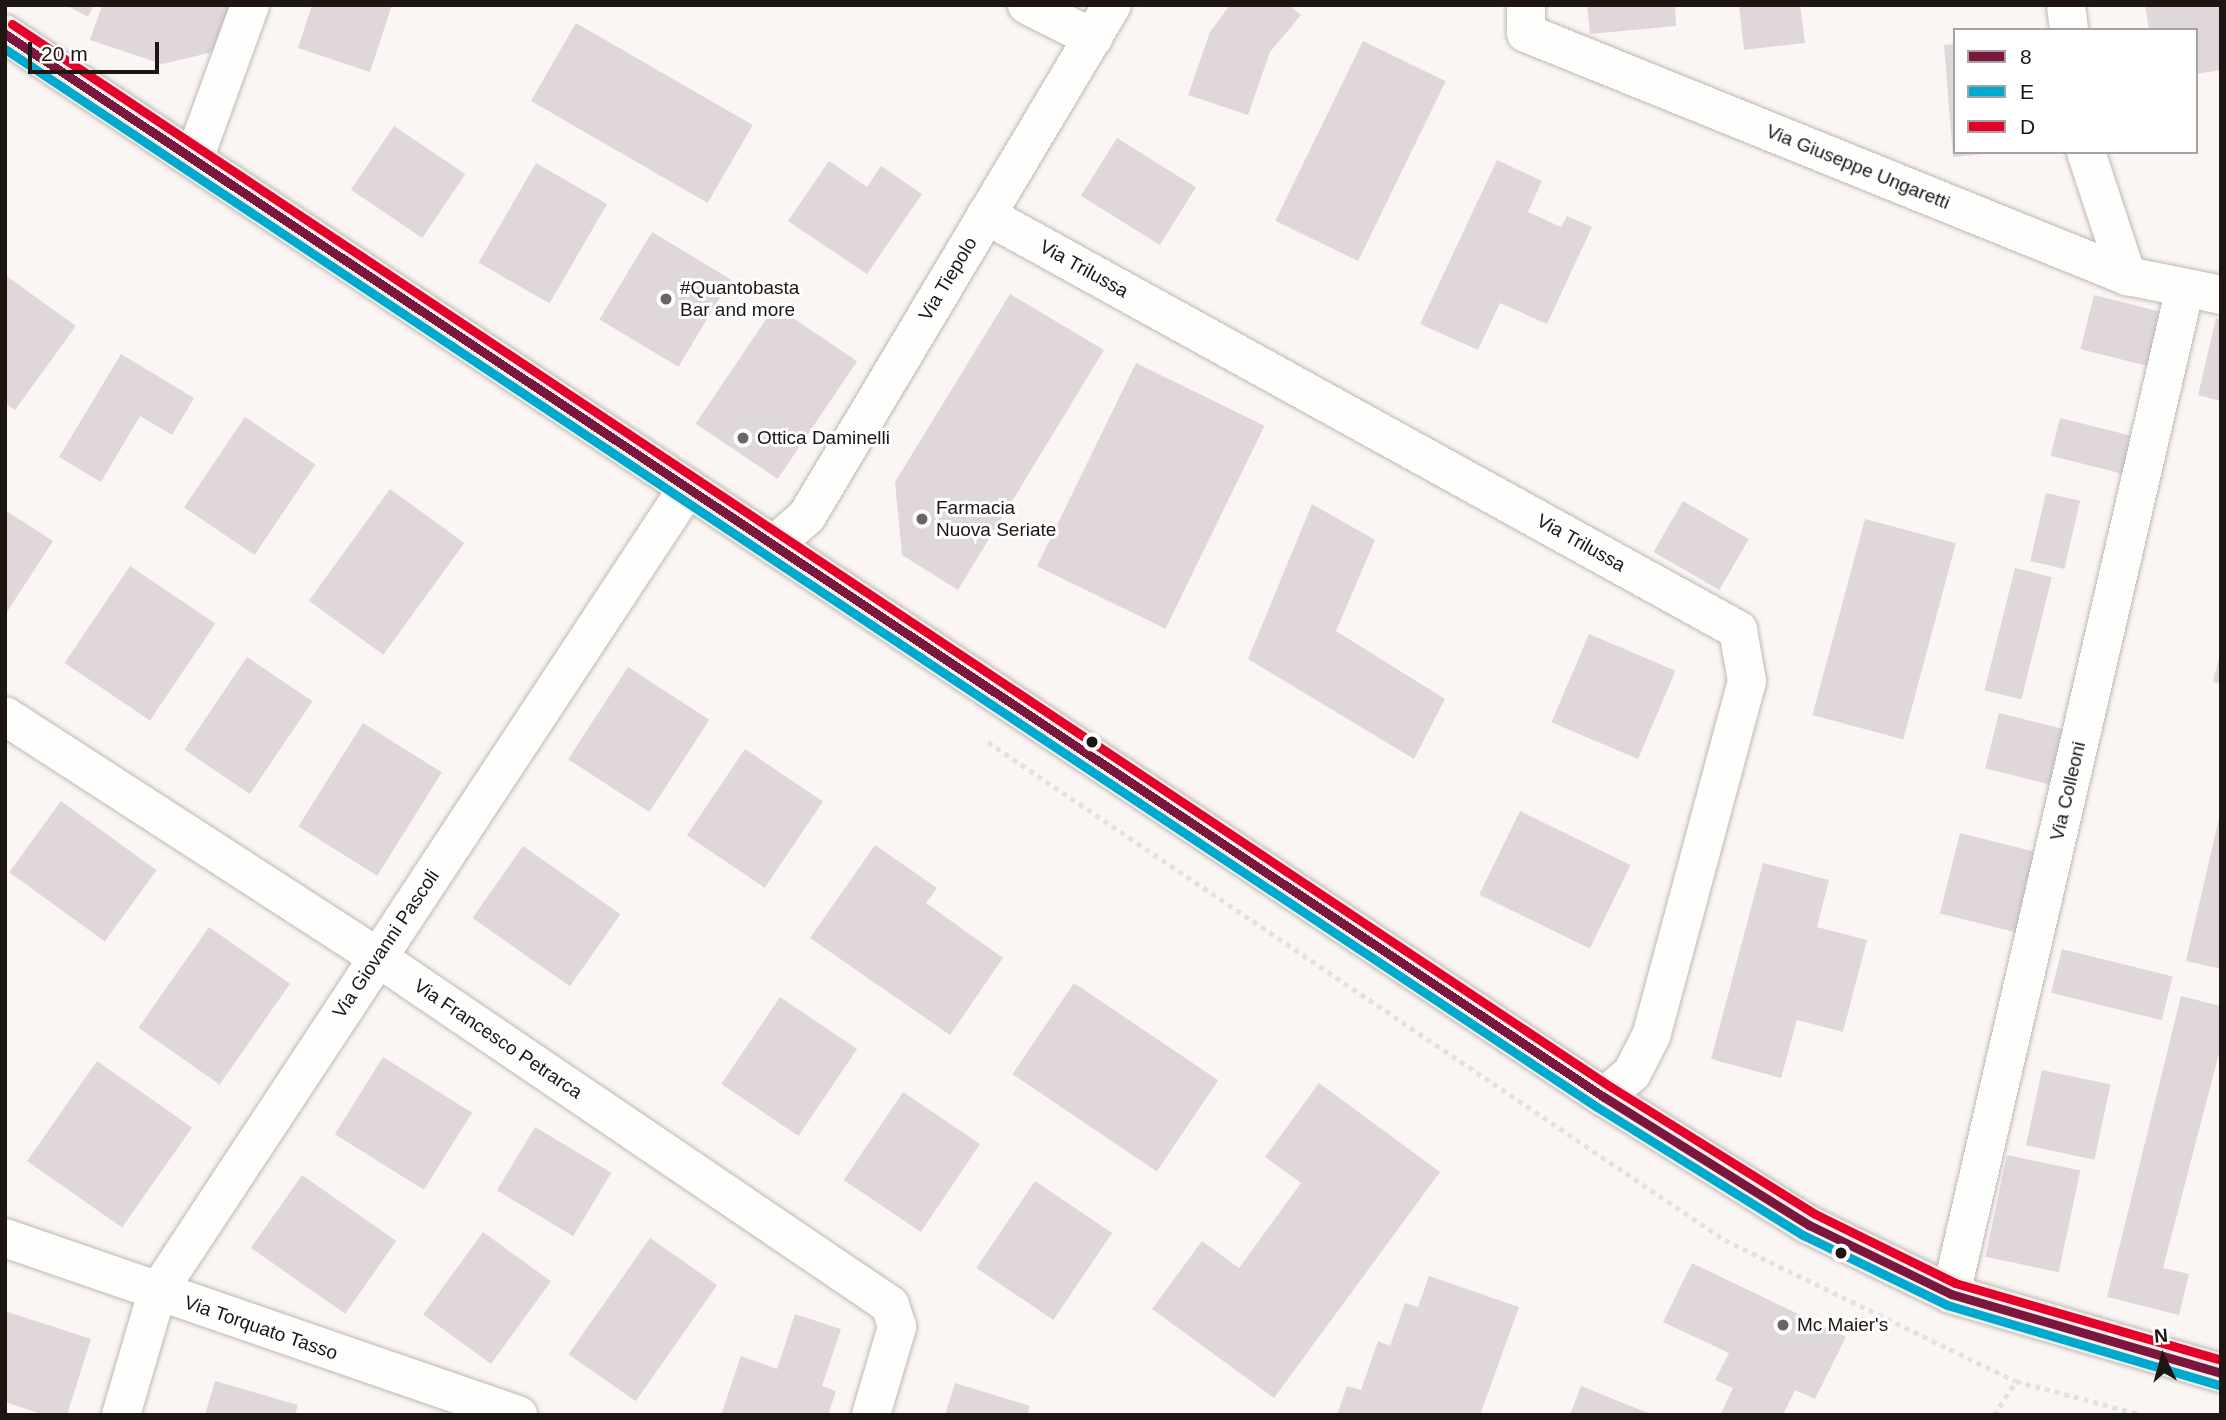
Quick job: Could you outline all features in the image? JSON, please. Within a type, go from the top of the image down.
[{"type":"main road","points":[[5,34],[685,490],[774,545],[1604,1097],[1809,1225],[1951,1294],[2221,1373]]},
{"type":"street","points":[[194,159],[250,5]]},
{"type":"street","points":[[1027,5],[1093,38]]},
{"type":"street","name":"Via Tiepolo","points":[[774,545],[807,516],[1112,5]]},
{"type":"street","name":"Via Giuseppe Ungaretti","points":[[1526,5],[1526,33],[2127,276],[2203,291]]},
{"type":"street","points":[[2066,5],[2069,28]]},
{"type":"street","points":[[2087,154],[2127,276]]},
{"type":"street","name":"Via Trilussa","points":[[986,215],[1738,629],[1748,681],[1652,1034],[1632,1073],[1604,1097]]},
{"type":"street","name":"Via Colleoni","points":[[1951,1294],[2203,291]]},
{"type":"street","name":"Via Giovanni Pascoli","points":[[121,1415],[157,1293],[685,490]]},
{"type":"street","name":"Via Francesco Petrarca","points":[[5,716],[377,957],[890,1305],[897,1327],[871,1415]]},
{"type":"street","name":"Via Torquato Tasso","points":[[5,1238],[157,1293],[518,1415]]},
{"type":"path","points":[[1994,1415],[2016,1381]]},
{"type":"building","points":[[66,5],[94,5],[88,17]]},
{"type":"building","points":[[102,5],[237,5],[222,50],[162,64],[90,40]]},
{"type":"building","points":[[312,5],[392,5],[370,72],[298,48]]},
{"type":"building","points":[[1230,5],[1289,5],[1301,15],[1270,52],[1248,115],[1188,95],[1210,32]]},
{"type":"building","points":[[1587,5],[1675,5],[1676,26],[1590,34]]},
{"type":"building","points":[[1739,5],[1800,5],[1805,43],[1744,50]]},
{"type":"building","points":[[2145,5],[2221,5],[2221,70],[2198,74],[2198,28],[2149,28]]},
{"type":"building","points":[[576,23],[753,125],[708,203],[531,101]]},
{"type":"building","points":[[1363,41],[1446,81],[1358,261],[1275,221]]},
{"type":"building","points":[[1953,44],[1953,154],[1983,154],[1953,157],[1944,45]]},
{"type":"building","points":[[394,126],[465,174],[422,238],[351,190]]},
{"type":"building","points":[[1117,138],[1196,187],[1160,245],[1081,196]]},
{"type":"building","points":[[1497,160],[1542,181],[1528,212],[1561,227],[1567,216],[1592,227],[1547,324],[1500,303],[1478,350],[1420,324]]},
{"type":"building","points":[[829,161],[867,187],[881,166],[922,194],[867,274],[788,221]]},
{"type":"building","points":[[536,163],[607,204],[550,304],[479,263]]},
{"type":"building","name":"#Quantobasta Bar and more","points":[[652,232],[731,279],[678,367],[599,319]]},
{"type":"building","points":[[5,275],[76,326],[15,410],[5,403]]},
{"type":"building","points":[[1010,294],[1104,350],[958,590],[902,555],[895,482]]},
{"type":"building","points":[[2094,295],[2168,313],[2154,368],[2080,349]]},
{"type":"building","points":[[775,306],[857,361],[778,479],[696,424]]},
{"type":"building","points":[[2216,318],[2221,319],[2221,401],[2198,395]]},
{"type":"building","points":[[121,354],[194,398],[172,435],[140,416],[101,482],[59,457]]},
{"type":"building","points":[[1136,363],[1265,426],[1165,629],[1037,566]]},
{"type":"building","points":[[245,417],[315,465],[255,555],[184,507]]},
{"type":"building","points":[[2060,418],[2141,438],[2131,476],[2051,456]]},
{"type":"building","points":[[390,489],[464,543],[383,655],[309,601]]},
{"type":"building","points":[[2046,493],[2080,501],[2064,569],[2030,561]]},
{"type":"building","points":[[1683,501],[1749,539],[1719,590],[1654,552]]},
{"type":"building","points":[[1312,504],[1375,540],[1336,631],[1445,699],[1414,759],[1248,659]]},
{"type":"building","points":[[5,510],[53,541],[5,615]]},
{"type":"building","points":[[1865,519],[1956,543],[1903,739],[1812,715]]},
{"type":"building","points":[[130,566],[215,624],[150,721],[65,663]]},
{"type":"building","points":[[2015,568],[2052,577],[2021,699],[1985,690]]},
{"type":"building","points":[[1589,634],[1676,671],[1638,759],[1551,722]]},
{"type":"building","points":[[2221,649],[2221,684],[2213,682]]},
{"type":"building","points":[[247,657],[312,701],[250,794],[184,750]]},
{"type":"building","points":[[628,667],[709,720],[649,812],[568,759]]},
{"type":"building","points":[[1999,713],[2073,731],[2059,787],[1985,768]]},
{"type":"building","points":[[363,723],[442,772],[377,876],[298,826]]},
{"type":"building","points":[[745,749],[823,802],[765,888],[687,835]]},
{"type":"building","points":[[61,801],[156,870],[105,942],[9,872]]},
{"type":"building","points":[[1520,811],[1631,865],[1590,949],[1479,895]]},
{"type":"building","points":[[2221,814],[2221,969],[2186,961]]},
{"type":"building","points":[[1960,833],[2045,854],[2025,935],[1940,914]]},
{"type":"building","points":[[875,845],[937,888],[926,903],[1003,958],[950,1035],[810,938]]},
{"type":"building","points":[[523,846],[620,914],[570,986],[473,918]]},
{"type":"building","points":[[1763,863],[1829,880],[1817,927],[1867,940],[1843,1032],[1797,1020],[1781,1078],[1711,1059]]},
{"type":"building","points":[[209,927],[290,984],[220,1085],[138,1028]]},
{"type":"building","points":[[2062,949],[2173,977],[2162,1020],[2051,993]]},
{"type":"building","points":[[1074,983],[1218,1080],[1157,1171],[1012,1074]]},
{"type":"building","points":[[2181,996],[2221,1006],[2221,1046],[2163,1268],[2189,1274],[2179,1315],[2107,1297]]},
{"type":"building","points":[[780,997],[857,1049],[798,1136],[721,1084]]},
{"type":"building","points":[[383,1057],[472,1113],[424,1190],[335,1134]]},
{"type":"building","points":[[97,1061],[192,1128],[122,1227],[27,1161]]},
{"type":"building","points":[[2042,1070],[2110,1085],[2094,1160],[2026,1145]]},
{"type":"building","points":[[1319,1083],[1440,1172],[1274,1398],[1152,1309],[1202,1241],[1239,1268],[1301,1183],[1265,1157]]},
{"type":"building","points":[[903,1092],[980,1144],[921,1232],[844,1180]]},
{"type":"building","points":[[535,1127],[611,1173],[573,1236],[497,1190]]},
{"type":"building","points":[[2007,1155],[2080,1171],[2059,1272],[1985,1257]]},
{"type":"building","points":[[302,1175],[396,1241],[345,1314],[251,1248]]},
{"type":"building","points":[[1035,1181],[1112,1233],[1053,1320],[976,1268]]},
{"type":"building","points":[[483,1232],[551,1281],[491,1364],[423,1315]]},
{"type":"building","points":[[650,1238],[717,1285],[636,1401],[569,1354]]},
{"type":"building","points":[[1692,1263],[1846,1337],[1815,1399],[1795,1390],[1783,1415],[1720,1415],[1733,1388],[1715,1380],[1729,1353],[1663,1322]]},
{"type":"building","points":[[1429,1276],[1519,1307],[1480,1415],[1337,1415],[1347,1386],[1361,1390],[1378,1341],[1390,1346],[1405,1303],[1418,1307]]},
{"type":"building","points":[[5,1311],[91,1339],[67,1415],[44,1415],[5,1402]]},
{"type":"building","points":[[795,1314],[841,1329],[822,1386],[836,1391],[828,1415],[721,1415],[741,1356],[777,1369]]},
{"type":"building","points":[[215,1381],[298,1405],[295,1415],[205,1415]]},
{"type":"building","points":[[955,1383],[1030,1406],[1027,1415],[945,1415]]},
{"type":"building","points":[[1581,1386],[1653,1415],[1570,1415]]},
{"type":"transit line","name":"D","points":[[12,24],[1611,1087],[1815,1214],[1955,1283],[2221,1360]]},
{"type":"transit line","name":"8","points":[[5,34],[1604,1097],[1809,1225],[1951,1294],[2221,1373]]},
{"type":"transit line","name":"E","points":[[5,49],[1597,1107],[1803,1235],[1947,1305],[2218,1385]]},
{"type":"place","name":"#Quantobasta Bar and more","points":[[666,299]]},
{"type":"place","name":"Ottica Daminelli","points":[[743,438]]},
{"type":"place","name":"Farmacia Nuova Seriate","points":[[922,519]]},
{"type":"place","name":"Mc Maier's","points":[[1783,1325]]}]
